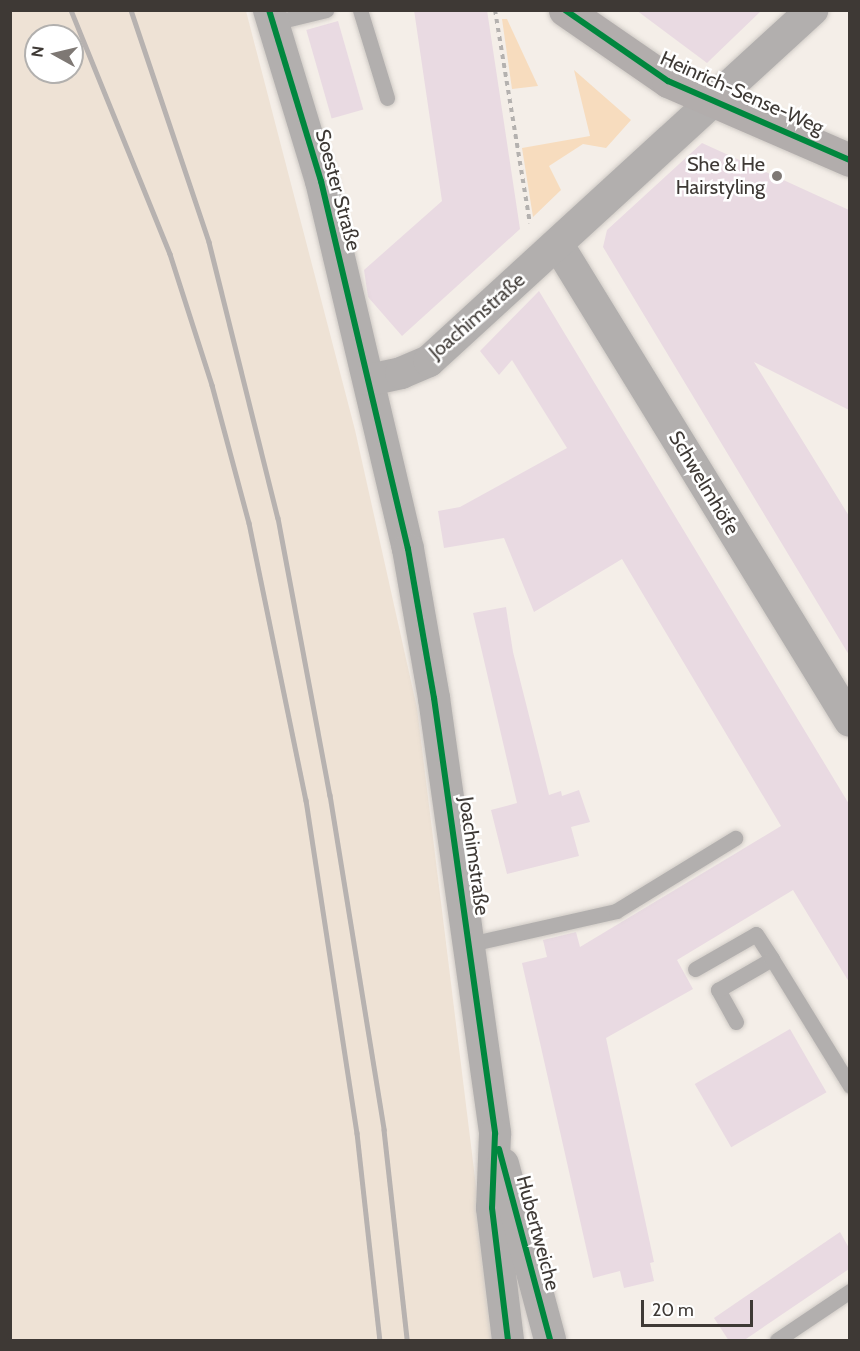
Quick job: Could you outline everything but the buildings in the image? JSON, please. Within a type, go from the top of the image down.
[{"type":"main road","name":"Heinrich-Sense-Weg","points":[[565,10],[652,72],[714,102],[849,160]]},
{"type":"street","name":"Joachimstraße","points":[[508,1341],[492,1208],[495,1134],[470,944],[434,698],[408,549],[369,381],[401,373],[429,360],[714,102],[812,10]]},
{"type":"street","name":"Soester Straße","points":[[271,17],[321,181],[369,381]]},
{"type":"street","name":"Schwelmhöfe","points":[[552,250],[849,721]]},
{"type":"street","name":"Hubertweiche","points":[[495,1134],[550,1341]]},
{"type":"lane","points":[[271,17],[326,10]]},
{"type":"lane","points":[[360,10],[387,98]]},
{"type":"lane","points":[[470,944],[616,911],[735,838]]},
{"type":"lane","points":[[695,969],[756,934],[849,1086]]},
{"type":"lane","points":[[736,1022],[718,990],[772,959]]},
{"type":"lane","points":[[777,1341],[849,1291]]},
{"type":"path","points":[[495,10],[530,226],[552,250]]},
{"type":"shaded area","points":[[10,11],[246,11],[355,430],[417,708],[495,1340],[11,1340]]},
{"type":"shaded area","points":[[502,19],[507,19],[538,86],[512,89]]},
{"type":"shaded area","points":[[574,70],[631,120],[606,148],[583,144],[549,166],[561,190],[533,217],[522,148],[590,136]]},
{"type":"railway","points":[[71,10],[170,254],[212,385],[249,523],[306,800],[357,1133],[380,1340]]},
{"type":"railway","points":[[131,10],[209,242],[278,518],[330,795],[384,1130],[407,1340]]},
{"type":"cycle path","points":[[269,10],[321,181],[408,549],[434,698],[495,1134],[492,1208],[508,1340]]},
{"type":"cycle path","points":[[565,10],[668,81],[850,160]]},
{"type":"cycle path","points":[[499,1149],[550,1340]]},
{"type":"place","name":"She & He Hairstyling","points":[[777,176]]}]
